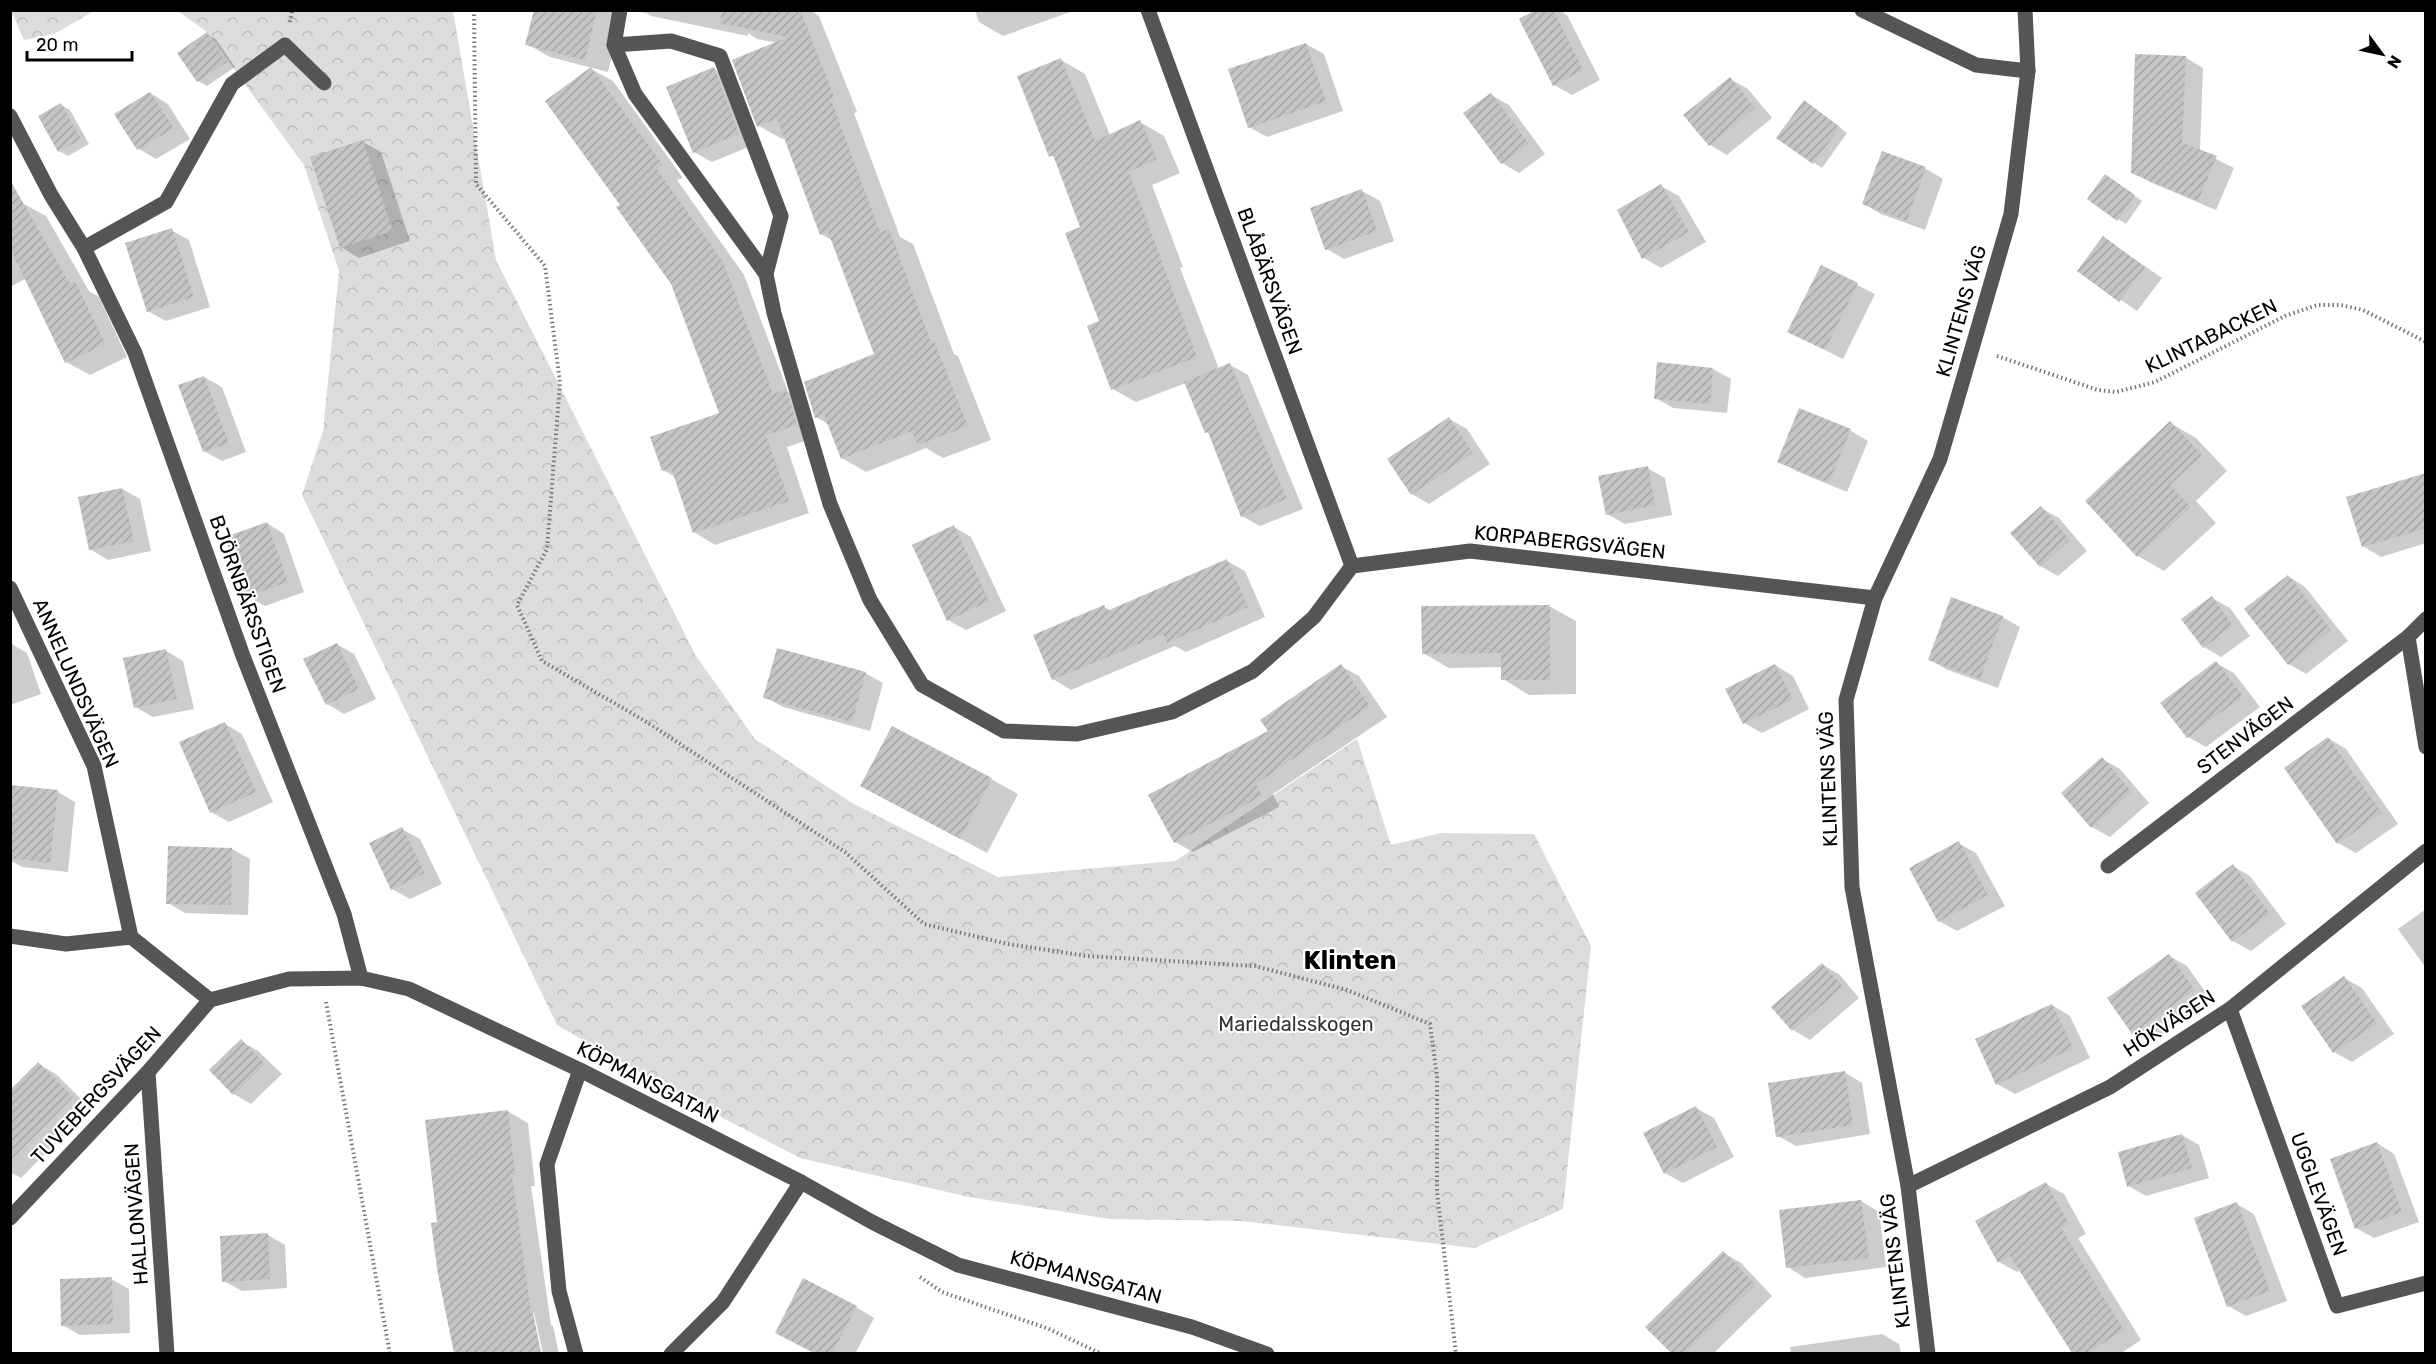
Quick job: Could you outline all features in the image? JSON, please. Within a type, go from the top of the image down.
[{"type":"street","points":[[620,10],[614,45],[635,94],[766,274],[774,313],[830,504],[870,600],[922,685],[1004,730],[1077,734],[1172,712],[1253,671],[1314,617],[1352,566]]},
{"type":"street","name":"BLÅBÄRSVÄGEN","points":[[1148,10],[1352,566]]},
{"type":"street","points":[[1862,10],[1976,65],[2028,71]]},
{"type":"street","name":"KLINTENS VÄG","points":[[1928,1353],[1908,1186],[1852,887],[1846,700],[1875,598],[1940,459],[2011,214],[2028,71],[2025,10]]},
{"type":"street","points":[[614,45],[671,41],[720,56],[781,216],[766,274]]},
{"type":"street","points":[[84,248],[166,202],[232,84],[285,45],[324,83]]},
{"type":"street","name":"BJÖRNBÄRSSTIGEN","points":[[10,116],[51,195],[84,248],[135,353],[243,656],[344,914],[361,978]]},
{"type":"street","name":"KORPABERGSVÄGEN","points":[[1352,566],[1470,551],[1875,598]]},
{"type":"street","name":"ANNELUNDSVÄGEN","points":[[10,588],[93,766],[131,937]]},
{"type":"street","name":"STENVÄGEN","points":[[2108,866],[2408,637],[2426,619]]},
{"type":"street","points":[[2408,637],[2426,747]]},
{"type":"street","name":"HÖKVÄGEN","points":[[1908,1186],[2110,1087],[2230,1009],[2426,851]]},
{"type":"street","points":[[10,936],[66,944],[131,937],[210,1000]]},
{"type":"street","name":"KÖPMANSGATAN","points":[[210,1000],[289,979],[361,978],[409,989],[580,1070],[801,1182],[872,1222],[958,1264],[1192,1327],[1267,1353]]},
{"type":"street","name":"TUVEBERGSVÄGEN","points":[[10,1218],[148,1072],[210,1000]]},
{"type":"street","name":"UGGLEVÄGEN","points":[[2230,1009],[2337,1306],[2426,1282]]},
{"type":"street","points":[[576,1353],[560,1291],[547,1164],[580,1070]]},
{"type":"street","name":"HALLONVÄGEN","points":[[148,1072],[167,1353]]},
{"type":"street","points":[[671,1353],[723,1302],[801,1182]]},
{"type":"path","points":[[474,10],[476,184],[545,266],[560,383],[546,549],[517,605],[542,661],[645,721],[845,852],[924,924],[1008,944],[1087,956],[1255,966],[1347,990],[1430,1024],[1437,1076],[1437,1192],[1456,1353]]},
{"type":"path","name":"KLINTABACKEN","points":[[1972,348],[2098,390],[2116,392],[2155,382],[2285,316],[2317,305],[2342,305],[2363,310],[2426,342]]},
{"type":"path","points":[[321,978],[390,1353]]},
{"type":"path","points":[[918,1276],[942,1292],[1049,1329],[1102,1353]]},
{"type":"green space","points":[[11,10],[94,11],[54,34],[24,40]]},
{"type":"green space","name":"Mariedalsskogen","points":[[178,11],[453,11],[496,260],[696,656],[755,739],[852,803],[998,877],[1175,861],[1357,739],[1391,845],[1441,833],[1534,834],[1591,946],[1563,1209],[1474,1248],[1241,1221],[1110,1219],[969,1197],[800,1158],[692,1102],[557,1025],[302,495],[323,431],[339,271],[304,165],[207,32]]},
{"type":"building","points":[[534,10],[597,10],[585,60],[525,45]]},
{"type":"building","points":[[722,10],[800,10],[835,99],[831,100],[880,232],[889,229],[931,342],[934,341],[968,426],[918,445],[912,431],[841,459],[824,415],[815,418],[804,382],[874,354],[828,232],[820,235],[777,119],[757,127],[732,60],[788,37],[720,23]]},
{"type":"building","points":[[1535,10],[1553,10],[1583,70],[1553,86],[1519,19]]},
{"type":"building","points":[[207,32],[227,62],[197,82],[177,53]]},
{"type":"building","points":[[1306,43],[1326,101],[1248,128],[1228,69]]},
{"type":"building","points":[[2135,54],[2186,56],[2182,143],[2217,156],[2198,201],[2131,173]]},
{"type":"building","points":[[1061,58],[1095,141],[1140,120],[1157,159],[1129,172],[1197,357],[1111,390],[1087,326],[1099,321],[1065,233],[1080,227],[1053,155],[1049,157],[1017,76]]},
{"type":"building","points":[[591,67],[663,165],[656,168],[723,262],[773,394],[786,389],[797,425],[766,435],[789,501],[693,533],[671,468],[662,471],[650,437],[719,413],[671,284],[616,207],[620,205],[545,101]]},
{"type":"building","points":[[714,67],[739,134],[693,153],[666,87]]},
{"type":"building","points":[[1730,77],[1755,108],[1709,146],[1683,115]]},
{"type":"building","points":[[150,92],[174,128],[137,150],[114,114]]},
{"type":"building","points":[[1491,93],[1529,144],[1501,164],[1463,113]]},
{"type":"building","points":[[1804,100],[1840,127],[1813,164],[1776,138]]},
{"type":"building","points":[[61,103],[81,139],[58,152],[38,116]]},
{"type":"building","points":[[363,140],[393,231],[340,248],[310,157]]},
{"type":"building","points":[[1882,151],[1926,167],[1907,221],[1862,204]]},
{"type":"building","points":[[2105,174],[2135,195],[2117,221],[2087,199]]},
{"type":"building","points":[[10,180],[70,284],[75,281],[105,344],[65,363],[10,248]]},
{"type":"building","points":[[1661,184],[1689,232],[1642,259],[1617,210]]},
{"type":"building","points":[[1362,189],[1377,231],[1325,250],[1310,208]]},
{"type":"building","points":[[172,228],[194,297],[147,312],[125,243]]},
{"type":"building","points":[[2103,236],[2145,267],[2119,302],[2077,271]]},
{"type":"building","points":[[1821,265],[1858,283],[1825,350],[1787,332]]},
{"type":"building","points":[[1657,362],[1713,368],[1710,404],[1654,399]]},
{"type":"building","points":[[1230,363],[1287,499],[1241,517],[1208,432],[1205,433],[1184,382]]},
{"type":"building","points":[[204,376],[229,443],[203,452],[178,385]]},
{"type":"building","points":[[1799,408],[1851,429],[1829,483],[1777,462]]},
{"type":"building","points":[[1449,417],[1473,453],[1411,495],[1387,459]]},
{"type":"building","points":[[2170,421],[2202,455],[2170,485],[2191,507],[2137,557],[2085,501]]},
{"type":"building","points":[[1648,466],[1655,505],[1606,515],[1598,476]]},
{"type":"building","points":[[2426,473],[2426,528],[2362,547],[2346,497]]},
{"type":"building","points":[[122,488],[134,541],[89,550],[78,497]]},
{"type":"building","points":[[2041,506],[2070,540],[2040,567],[2010,533]]},
{"type":"building","points":[[267,522],[288,582],[246,597],[225,537]]},
{"type":"building","points":[[954,525],[989,601],[947,621],[912,545]]},
{"type":"building","points":[[1227,559],[1248,607],[1167,643],[1163,634],[1052,680],[1033,635],[1104,605],[1107,611]]},
{"type":"building","points":[[2288,575],[2331,630],[2288,665],[2244,609]]},
{"type":"building","points":[[2212,596],[2233,626],[2203,648],[2181,619]]},
{"type":"building","points":[[1951,597],[2003,616],[1980,679],[1928,660]]},
{"type":"building","points":[[1550,605],[1550,680],[1501,680],[1501,653],[1422,654],[1421,606]]},
{"type":"building","points":[[337,643],[359,689],[326,705],[303,659]]},
{"type":"building","points":[[777,648],[866,672],[852,722],[763,698]]},
{"type":"building","points":[[166,649],[177,699],[134,708],[123,658]]},
{"type":"building","points":[[2216,661],[2243,696],[2187,738],[2160,703]]},
{"type":"building","points":[[1341,664],[1370,706],[1256,784],[1262,796],[1174,843],[1148,795],[1268,731],[1260,720]]},
{"type":"building","points":[[1775,664],[1793,699],[1743,724],[1725,689]]},
{"type":"building","points":[[225,722],[256,792],[210,813],[179,742]]},
{"type":"building","points":[[892,726],[992,778],[960,839],[860,786]]},
{"type":"building","points":[[2328,737],[2382,813],[2337,844],[2284,768]]},
{"type":"building","points":[[2102,757],[2132,792],[2091,828],[2061,793]]},
{"type":"building","points":[[10,785],[58,790],[50,863],[10,858]]},
{"type":"building","points":[[402,827],[425,873],[391,890],[369,843]]},
{"type":"building","points":[[1959,841],[1988,895],[1938,922],[1909,868]]},
{"type":"building","points":[[168,846],[232,848],[231,905],[166,904]]},
{"type":"building","points":[[2233,864],[2270,914],[2232,942],[2195,893]]},
{"type":"building","points":[[2169,954],[2195,990],[2132,1034],[2107,998]]},
{"type":"building","points":[[1822,963],[1843,987],[1792,1031],[1771,1007]]},
{"type":"building","points":[[2344,976],[2377,1024],[2333,1053],[2301,1006]]},
{"type":"building","points":[[2052,1004],[2073,1048],[1996,1085],[1975,1039]]},
{"type":"building","points":[[241,1039],[265,1064],[233,1095],[209,1070]]},
{"type":"building","points":[[38,1062],[73,1097],[10,1161],[10,1090]]},
{"type":"building","points":[[1845,1071],[1853,1125],[1776,1137],[1768,1083]]},
{"type":"building","points":[[1696,1106],[1717,1147],[1664,1174],[1643,1133]]},
{"type":"building","points":[[508,1110],[515,1175],[512,1175],[531,1313],[533,1313],[541,1353],[454,1353],[438,1275],[431,1223],[437,1222],[425,1120]]},
{"type":"building","points":[[2182,1134],[2192,1168],[2127,1187],[2118,1152]]},
{"type":"building","points":[[2377,1142],[2402,1212],[2355,1229],[2330,1159]]},
{"type":"building","points":[[2046,1182],[2069,1224],[2061,1228],[2124,1330],[2087,1353],[2072,1353],[2010,1256],[1998,1263],[1975,1221]]},
{"type":"building","points":[[1861,1200],[1869,1258],[1786,1268],[1779,1210]]},
{"type":"building","points":[[2237,1202],[2270,1291],[2227,1307],[2194,1218]]},
{"type":"building","points":[[268,1233],[270,1279],[222,1282],[220,1236]]},
{"type":"building","points":[[1723,1251],[1756,1285],[1685,1353],[1671,1353],[1645,1327]]},
{"type":"building","points":[[112,1277],[113,1324],[61,1326],[60,1279]]},
{"type":"building","points":[[803,1278],[857,1306],[832,1353],[814,1353],[775,1333]]},
{"type":"district","name":"Klinten","points":[[1350,960]]}]
